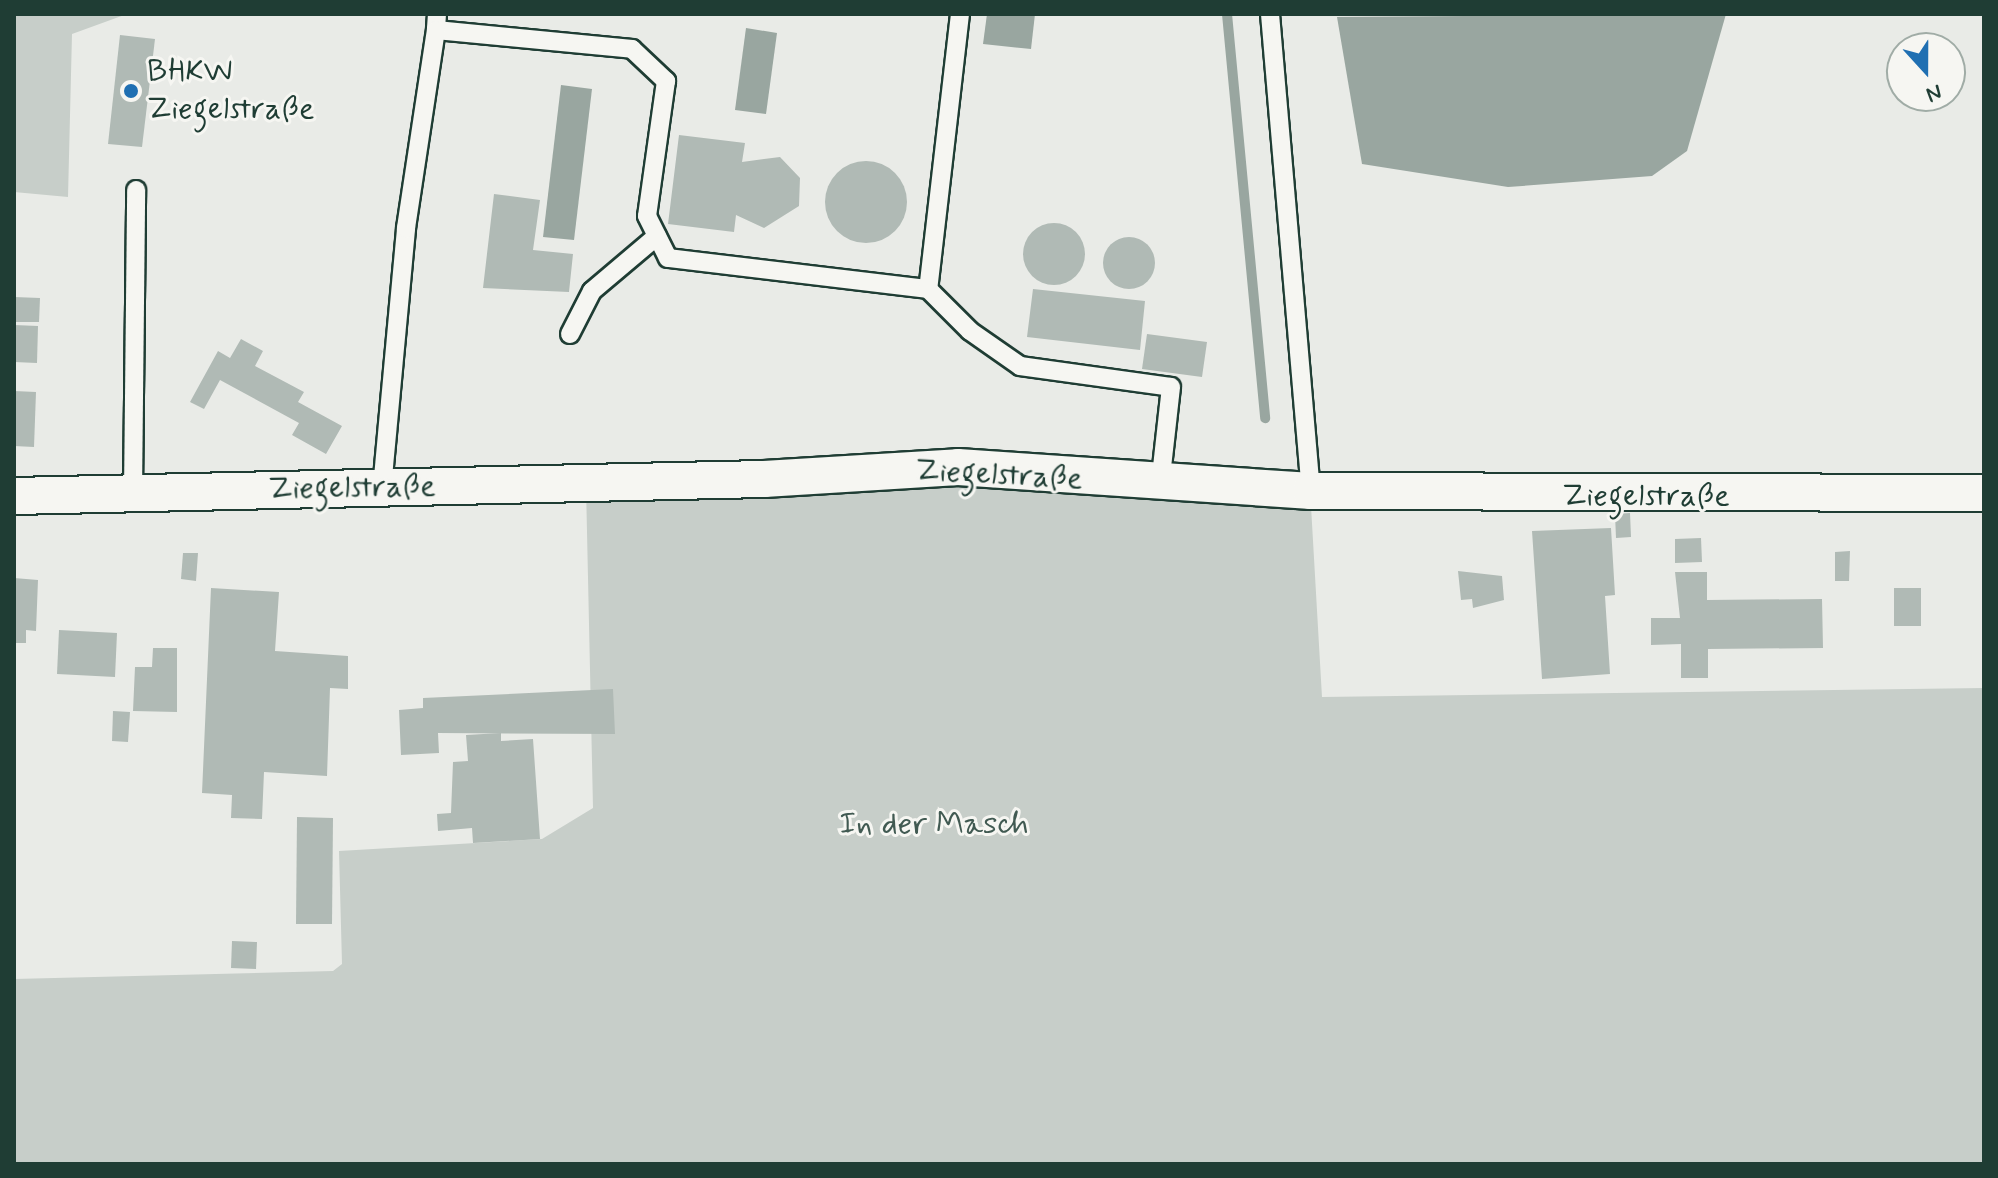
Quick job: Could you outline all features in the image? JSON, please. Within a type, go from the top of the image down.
[{"type":"street","name":"Ziegelstraße","points":[[14,496],[382,488],[958,467],[1160,485],[1311,491],[1984,493]]},
{"type":"lane","points":[[928,289],[960,14]]},
{"type":"lane","points":[[1270,14],[1311,491]]},
{"type":"lane","points":[[382,488],[406,228],[437,22],[632,49],[666,81],[647,216],[668,258],[928,289],[970,331],[1020,366],[1171,387],[1160,485]]},
{"type":"lane","points":[[133,493],[136,190]]},
{"type":"lane","points":[[570,334],[592,291],[657,236]]},
{"type":"green space","points":[[14,14],[127,14],[72,34],[68,197],[14,192]]},
{"type":"green space","name":"In der Masch","points":[[882,480],[1311,506],[1322,697],[1984,688],[1984,1164],[14,1164],[14,979],[333,971],[342,964],[339,851],[542,839],[593,808],[586,486]]},
{"type":"shaded area","points":[[987,14],[1035,14],[1031,49],[983,44]]},
{"type":"shaded area","points":[[1726,14],[1687,151],[1652,176],[1508,187],[1362,164],[1337,17]]},
{"type":"shaded area","points":[[746,28],[777,33],[766,114],[735,110]]},
{"type":"shaded area","points":[[561,85],[592,89],[574,240],[543,237]]},
{"type":"building","name":"BHKW Ziegelstraße","points":[[120,35],[155,39],[142,147],[108,144]]},
{"type":"building","points":[[679,135],[745,143],[742,162],[780,157],[800,178],[799,206],[764,228],[736,215],[734,232],[668,224]]},
{"type":"building","points":[[866,161],[882,165],[895,173],[903,186],[907,202],[903,218],[895,231],[882,239],[866,243],[850,239],[837,231],[829,218],[825,202],[829,186],[837,173],[850,165]]},
{"type":"building","points":[[494,194],[540,200],[533,250],[573,254],[569,292],[483,288]]},
{"type":"building","points":[[1048,223],[1060,223],[1076,232],[1083,242],[1083,266],[1076,276],[1060,285],[1048,285],[1028,271],[1023,260],[1023,248],[1037,228]]},
{"type":"building","points":[[1129,237],[1148,244],[1155,263],[1148,282],[1129,289],[1110,282],[1103,263],[1110,244]]},
{"type":"building","points":[[1033,289],[1145,301],[1140,350],[1027,337]]},
{"type":"building","points":[[14,297],[40,298],[39,322],[14,322]]},
{"type":"building","points":[[14,325],[38,326],[37,363],[14,362]]},
{"type":"building","points":[[1147,334],[1207,342],[1202,377],[1142,369]]},
{"type":"building","points":[[241,339],[263,351],[255,366],[304,392],[298,402],[342,426],[326,454],[292,435],[299,423],[220,380],[204,409],[190,402],[218,351],[230,358]]},
{"type":"building","points":[[14,391],[36,392],[34,447],[14,446]]},
{"type":"building","points":[[1630,513],[1631,537],[1616,538],[1615,514]]},
{"type":"building","points":[[1611,528],[1615,595],[1605,596],[1610,674],[1542,679],[1532,531]]},
{"type":"building","points":[[1701,538],[1702,562],[1675,563],[1675,539]]},
{"type":"building","points":[[1850,551],[1849,581],[1835,581],[1835,552]]},
{"type":"building","points":[[183,553],[198,553],[196,581],[181,579]]},
{"type":"building","points":[[1458,571],[1502,576],[1504,600],[1473,608],[1472,599],[1461,600]]},
{"type":"building","points":[[1675,572],[1707,572],[1707,600],[1822,599],[1823,648],[1708,649],[1708,678],[1681,678],[1681,644],[1651,645],[1651,618],[1680,618]]},
{"type":"building","points":[[14,578],[38,580],[36,631],[26,630],[26,643],[14,643]]},
{"type":"building","points":[[211,588],[279,592],[275,651],[348,656],[348,689],[330,688],[327,776],[264,772],[262,819],[231,818],[232,795],[202,793]]},
{"type":"building","points":[[1894,588],[1921,588],[1921,626],[1894,626]]},
{"type":"building","points":[[59,630],[117,633],[115,677],[57,674]]},
{"type":"building","points":[[153,648],[177,648],[177,712],[133,711],[135,667],[152,667]]},
{"type":"building","points":[[613,689],[615,734],[438,733],[439,753],[401,755],[399,710],[423,708],[423,698]]},
{"type":"building","points":[[113,711],[130,712],[128,742],[112,741]]},
{"type":"building","points":[[501,733],[501,741],[533,739],[540,839],[473,843],[472,828],[438,831],[437,814],[451,813],[453,762],[468,761],[466,735]]},
{"type":"building","points":[[297,817],[333,818],[332,924],[296,924]]},
{"type":"building","points":[[232,941],[257,942],[256,969],[231,968]]},
{"type":"waterway","points":[[1227,14],[1265,418]]},
{"type":"place","name":"BHKW Ziegelstraße","points":[[131,91]]}]
